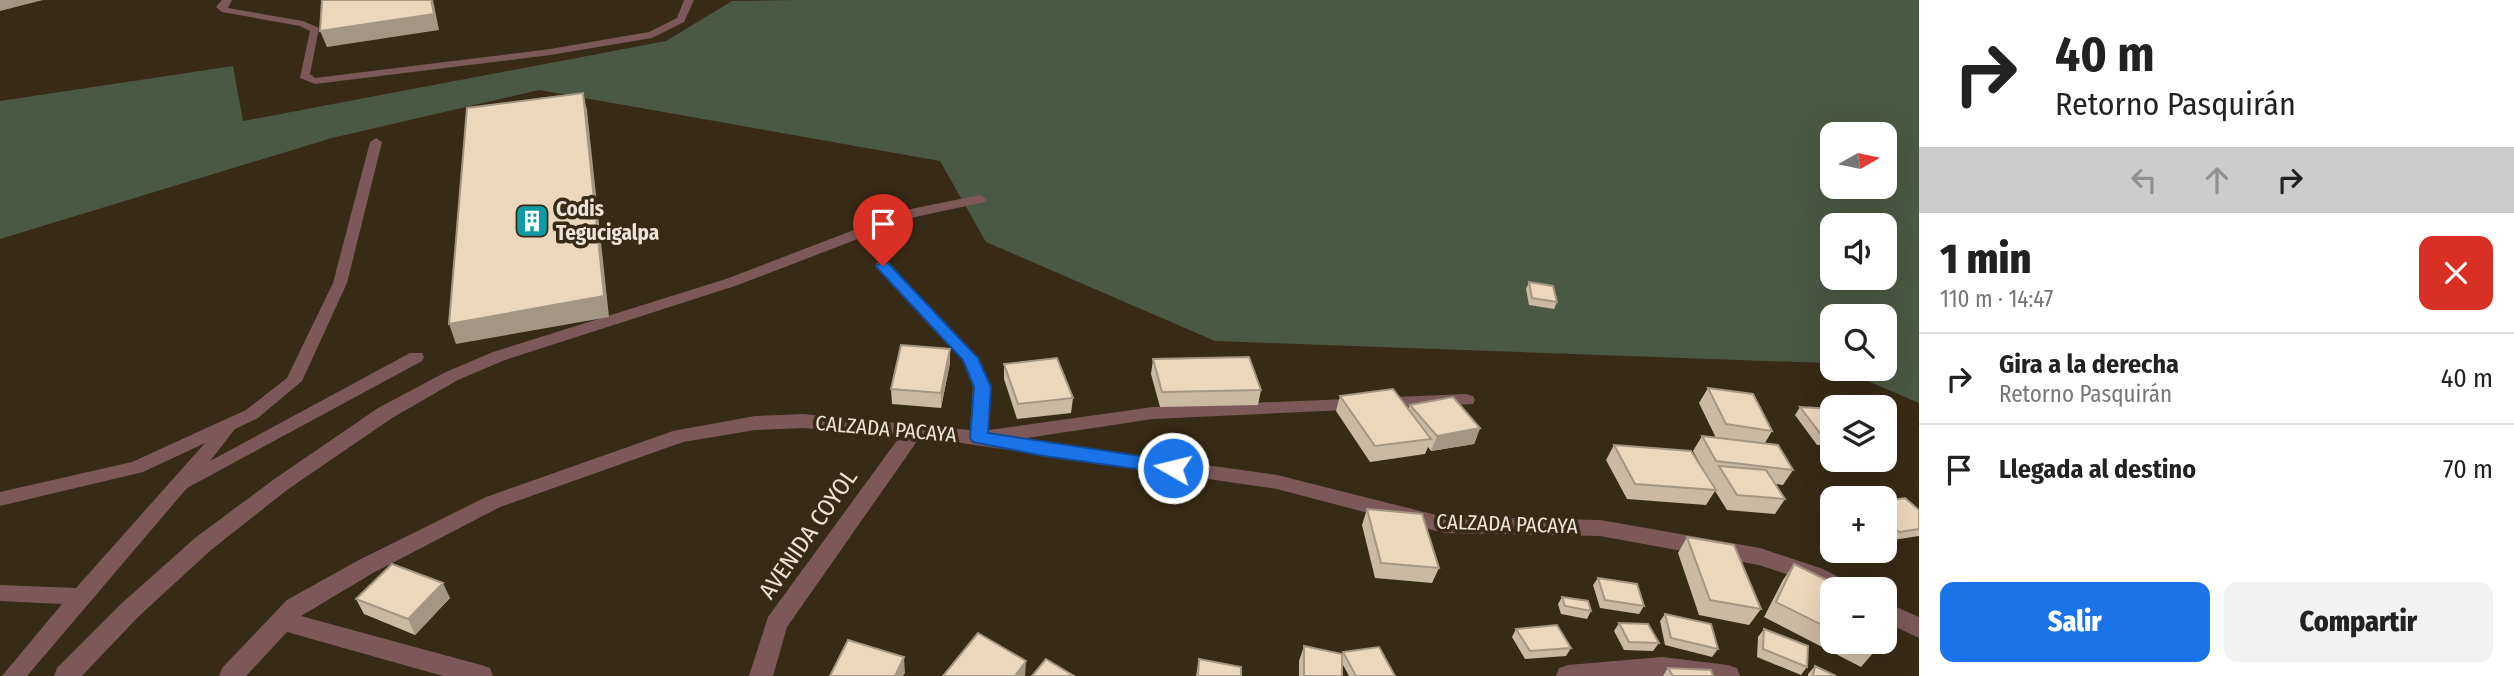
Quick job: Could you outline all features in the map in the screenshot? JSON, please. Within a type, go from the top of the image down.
[{"type":"street","points":[[66,676],[130,610],[203,544],[280,485],[385,413],[452,376],[499,356],[732,282],[911,213],[980,199]]},
{"type":"street","points":[[883,266],[970,358],[982,387],[979,438],[1153,413],[1466,400]]},
{"type":"street","name":"CALZADA PACAYA","points":[[231,676],[295,607],[365,567],[493,502],[680,436],[755,423],[803,421],[915,429],[1277,482],[1444,525],[1600,528],[1760,557],[1820,578]]},
{"type":"street","name":"AVENIDA COYOL","points":[[761,676],[776,624],[915,429]]},
{"type":"street","points":[[1897,617],[1919,628]]},
{"type":"street","points":[[282,621],[481,676]]},
{"type":"street","points":[[1567,676],[1662,667],[1728,676]]},
{"type":"lane","points":[[226,0],[221,6],[225,10],[303,24],[315,30],[305,78],[315,81],[550,52],[652,35],[681,20],[689,0]]},
{"type":"lane","points":[[0,499],[138,467],[252,414],[294,381],[340,284],[376,142]]},
{"type":"lane","points":[[179,486],[416,357]]},
{"type":"lane","points":[[13,676],[233,423]]},
{"type":"lane","points":[[0,593],[82,597]]},
{"type":"green space","points":[[1919,0],[1919,403],[1868,381],[1897,381],[1897,304],[1820,304],[1820,363],[1215,341],[986,242],[940,161],[539,90],[332,138],[0,239],[0,101],[233,66],[243,121],[666,41],[732,1]]},
{"type":"building","points":[[322,0],[431,0],[434,14],[320,31]]},
{"type":"building","name":"Codis Tegucigalpa","points":[[583,93],[604,296],[449,324],[467,108]]},
{"type":"building","points":[[1529,282],[1553,286],[1557,302],[1532,298]]},
{"type":"building","points":[[901,345],[950,349],[941,393],[891,389]]},
{"type":"building","points":[[1249,357],[1261,390],[1162,392],[1153,359]]},
{"type":"building","points":[[1057,358],[1073,398],[1018,404],[1004,364]]},
{"type":"building","points":[[1708,388],[1753,394],[1772,431],[1726,424]]},
{"type":"building","points":[[1393,389],[1431,439],[1375,446],[1340,396]]},
{"type":"building","points":[[1453,397],[1480,428],[1437,436],[1410,405]]},
{"type":"building","points":[[1800,407],[1820,408],[1820,433]]},
{"type":"building","points":[[1702,436],[1778,445],[1793,470],[1716,461]]},
{"type":"building","points":[[1614,445],[1691,451],[1716,490],[1635,484]]},
{"type":"building","points":[[1719,466],[1766,470],[1785,499],[1737,495]]},
{"type":"building","points":[[1905,498],[1919,510],[1919,529],[1897,530],[1897,499]]},
{"type":"building","points":[[1367,509],[1422,514],[1439,568],[1381,563]]},
{"type":"building","points":[[1687,537],[1734,545],[1761,609],[1710,600]]},
{"type":"building","points":[[392,564],[443,583],[408,619],[356,599]]},
{"type":"building","points":[[1794,564],[1820,577],[1820,624],[1776,602]]},
{"type":"building","points":[[1598,578],[1637,584],[1644,606],[1605,600]]},
{"type":"building","points":[[1562,597],[1588,601],[1591,611],[1565,606]]},
{"type":"building","points":[[1665,614],[1711,624],[1718,649],[1671,638]]},
{"type":"building","points":[[1619,623],[1648,624],[1659,643],[1629,642]]},
{"type":"building","points":[[1557,625],[1571,648],[1530,651],[1516,629]]},
{"type":"building","points":[[1764,629],[1808,646],[1807,667],[1763,649]]},
{"type":"building","points":[[978,633],[1026,661],[1015,676],[943,676]]},
{"type":"building","points":[[848,640],[904,657],[895,676],[830,676]]},
{"type":"building","points":[[1304,646],[1342,654],[1342,676],[1304,676]]},
{"type":"building","points":[[1379,647],[1395,676],[1356,676],[1343,652]]},
{"type":"building","points":[[1046,659],[1074,676],[1032,676]]},
{"type":"building","points":[[1199,659],[1241,667],[1241,676],[1198,676]]},
{"type":"building","points":[[1815,666],[1836,676],[1813,676]]},
{"type":"building","points":[[1668,668],[1711,670],[1713,676],[1673,676]]},
{"type":"place","name":"Codis Tegucigalpa","points":[[532,221]]},
{"type":"route","points":[[883,266],[937,320],[970,358],[982,387],[979,438],[1173,468]]}]
